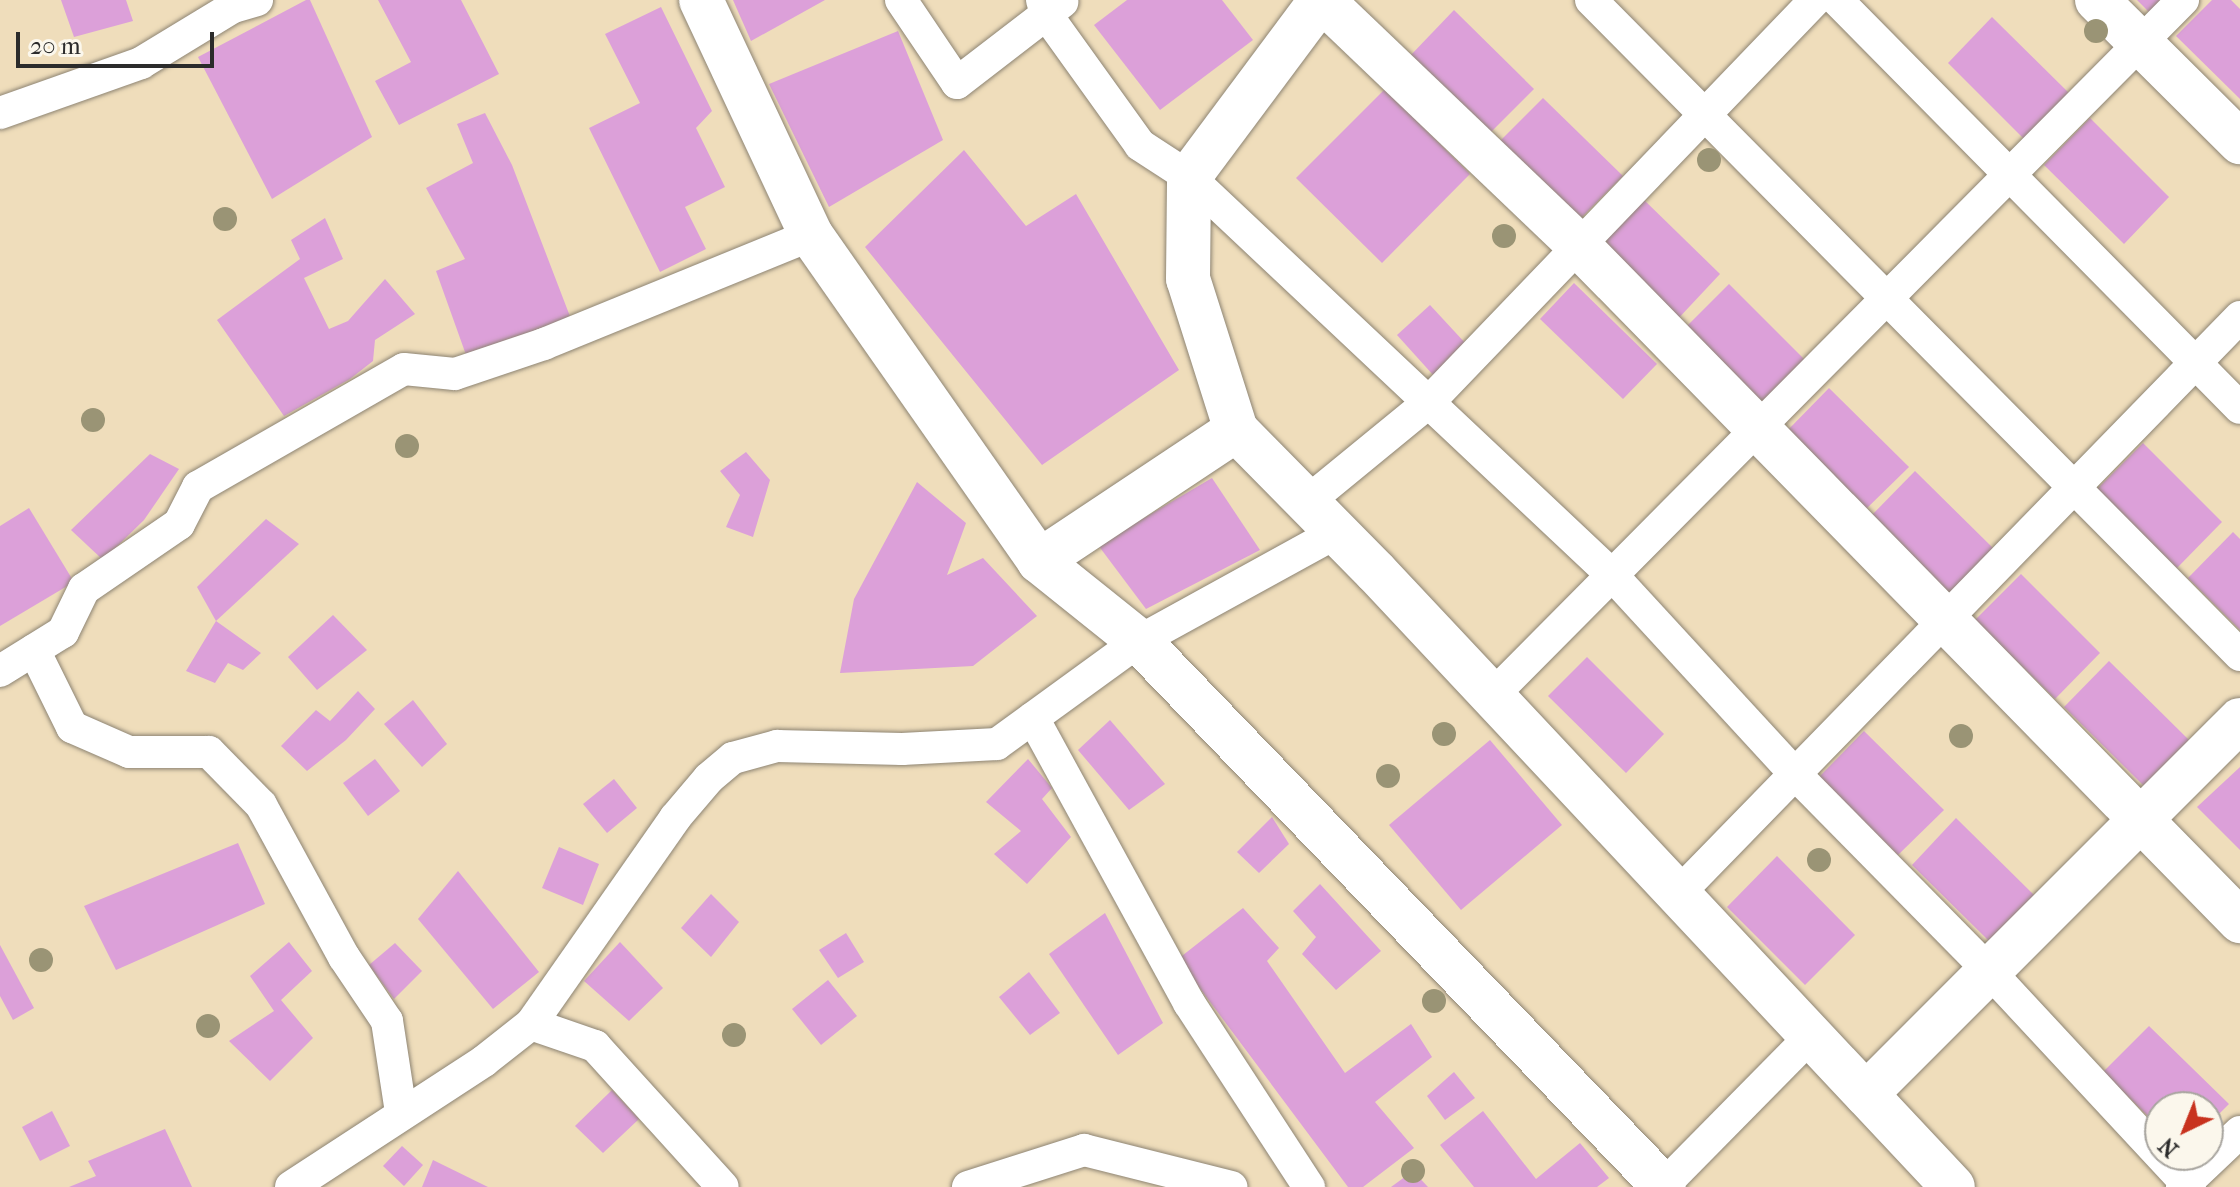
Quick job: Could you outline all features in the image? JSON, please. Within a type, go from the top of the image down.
[{"type":"street","points":[[701,0],[811,235],[1039,561],[1139,641],[1663,1187]]},
{"type":"street","points":[[1953,1187],[1492,696],[1236,430],[1188,279],[1189,177],[1321,0],[1579,246],[2240,921]]},
{"type":"street","points":[[2097,0],[2240,142]]},
{"type":"street","points":[[1039,561],[1236,430]]},
{"type":"street","points":[[1866,1094],[2240,720]]},
{"type":"lane","points":[[0,113],[141,63],[233,7],[257,0]]},
{"type":"lane","points":[[901,0],[957,83],[1051,5],[1140,145],[1189,177],[1612,575],[1795,774],[1989,971],[2186,1186],[2240,1132]]},
{"type":"lane","points":[[1591,0],[1706,112],[2240,655]]},
{"type":"lane","points":[[291,1187],[484,1061],[531,1024],[675,818],[709,778],[733,758],[777,746],[902,749],[997,744],[1139,641],[1322,517],[1815,0]]},
{"type":"lane","points":[[1837,0],[2240,408]]},
{"type":"lane","points":[[1492,696],[2183,0]]},
{"type":"lane","points":[[0,671],[63,632],[84,589],[179,524],[198,487],[404,369],[455,374],[544,344],[811,235]]},
{"type":"lane","points":[[1677,895],[2240,317]]},
{"type":"lane","points":[[34,650],[72,727],[129,752],[209,752],[261,805],[344,957],[387,1021],[401,1113]]},
{"type":"lane","points":[[1033,718],[1189,1003],[1309,1187]]},
{"type":"lane","points":[[531,1024],[595,1046],[723,1187]]},
{"type":"lane","points":[[1663,1187],[1810,1037]]},
{"type":"lane","points":[[968,1187],[1084,1150],[1231,1187]]},
{"type":"building","points":[[61,0],[126,0],[133,21],[74,37]]},
{"type":"building","points":[[310,0],[372,137],[272,199],[198,57]]},
{"type":"building","points":[[378,0],[461,0],[499,74],[399,125],[375,81],[411,62]]},
{"type":"building","points":[[733,0],[825,0],[751,41]]},
{"type":"building","points":[[1127,0],[1222,0],[1253,40],[1160,110],[1094,25]]},
{"type":"building","points":[[2137,0],[2162,0],[2150,13]]},
{"type":"building","points":[[2212,0],[2231,0],[2240,9],[2240,99],[2176,36]]},
{"type":"building","points":[[661,7],[712,111],[696,128],[725,187],[685,207],[706,249],[660,272],[589,128],[640,103],[605,34]]},
{"type":"building","points":[[1454,10],[1534,89],[1488,135],[1409,57]]},
{"type":"building","points":[[1992,17],[2072,96],[2027,142],[1948,63]]},
{"type":"building","points":[[898,31],[943,140],[829,207],[769,84]]},
{"type":"building","points":[[1385,89],[1470,174],[1382,263],[1296,178]]},
{"type":"building","points":[[1543,98],[1623,176],[1577,222],[1498,143]]},
{"type":"building","points":[[485,113],[512,165],[571,319],[470,366],[436,271],[465,259],[426,188],[473,163],[457,124]]},
{"type":"building","points":[[2090,118],[2169,197],[2124,244],[2044,165]]},
{"type":"building","points":[[964,150],[1026,226],[1076,194],[1179,370],[1042,465],[865,247]]},
{"type":"building","points":[[1640,196],[1720,274],[1675,322],[1595,243]]},
{"type":"building","points":[[325,218],[343,259],[304,278],[329,329],[348,321],[385,279],[415,314],[375,340],[373,361],[350,379],[284,416],[217,320],[300,259],[291,240]]},
{"type":"building","points":[[1574,283],[1657,364],[1623,399],[1540,319]]},
{"type":"building","points":[[1729,284],[1808,363],[1763,408],[1683,330]]},
{"type":"building","points":[[1430,305],[1467,345],[1434,376],[1397,335]]},
{"type":"building","points":[[1829,388],[1909,467],[1863,512],[1784,434]]},
{"type":"building","points":[[2143,443],[2222,522],[2177,568],[2097,489]]},
{"type":"building","points":[[746,452],[770,480],[753,537],[726,527],[740,495],[720,471]]},
{"type":"building","points":[[150,454],[179,469],[144,520],[103,560],[71,530]]},
{"type":"building","points":[[1915,471],[1995,550],[1948,596],[1869,518]]},
{"type":"building","points":[[1212,478],[1260,550],[1146,609],[1098,545]]},
{"type":"building","points":[[917,482],[966,523],[947,575],[983,558],[1037,616],[973,666],[840,673],[854,599]]},
{"type":"building","points":[[29,508],[74,582],[0,626],[0,526]]},
{"type":"building","points":[[266,519],[299,544],[216,621],[197,587]]},
{"type":"building","points":[[2233,532],[2240,539],[2240,630],[2188,578]]},
{"type":"building","points":[[2021,574],[2100,653],[2055,699],[1975,620]]},
{"type":"building","points":[[333,615],[367,650],[317,690],[288,657]]},
{"type":"building","points":[[216,621],[261,653],[243,670],[228,663],[215,683],[186,671]]},
{"type":"building","points":[[1587,657],[1664,734],[1626,773],[1548,696]]},
{"type":"building","points":[[2109,661],[2189,740],[2144,786],[2064,707]]},
{"type":"building","points":[[358,691],[375,709],[346,740],[307,771],[281,746],[316,710],[330,721]]},
{"type":"building","points":[[413,700],[447,744],[422,767],[384,724]]},
{"type":"building","points":[[1110,720],[1165,784],[1129,810],[1078,750]]},
{"type":"building","points":[[1864,731],[1944,810],[1898,855],[1819,777]]},
{"type":"building","points":[[1490,740],[1562,825],[1461,910],[1389,825]]},
{"type":"building","points":[[375,759],[400,791],[368,816],[343,783]]},
{"type":"building","points":[[1028,759],[1052,788],[1042,799],[1071,837],[1027,884],[994,854],[1021,831],[986,802]]},
{"type":"building","points":[[2240,767],[2240,850],[2197,807]]},
{"type":"building","points":[[614,779],[637,808],[607,833],[583,804]]},
{"type":"building","points":[[1272,817],[1289,844],[1259,873],[1237,852]]},
{"type":"building","points":[[1956,818],[2036,897],[1991,943],[1912,865]]},
{"type":"building","points":[[238,843],[265,904],[116,970],[84,906]]},
{"type":"building","points":[[559,847],[599,864],[583,905],[542,888]]},
{"type":"building","points":[[1777,856],[1855,935],[1805,985],[1727,907]]},
{"type":"building","points":[[458,871],[539,972],[493,1009],[418,919]]},
{"type":"building","points":[[1320,884],[1381,951],[1336,990],[1302,954],[1316,937],[1293,911]]},
{"type":"building","points":[[711,894],[739,922],[711,957],[681,928]]},
{"type":"building","points":[[1243,908],[1279,948],[1267,961],[1345,1073],[1411,1024],[1432,1057],[1375,1102],[1414,1148],[1363,1187],[1348,1187],[1178,959]]},
{"type":"building","points":[[1105,913],[1163,1023],[1118,1055],[1049,954]]},
{"type":"building","points":[[846,933],[864,962],[838,978],[819,950]]},
{"type":"building","points":[[289,942],[312,971],[281,1000],[313,1038],[270,1081],[229,1041],[274,1011],[250,976]]},
{"type":"building","points":[[620,942],[663,988],[629,1021],[584,981]]},
{"type":"building","points":[[395,943],[422,971],[394,999],[369,965]]},
{"type":"building","points":[[0,945],[34,1008],[13,1020],[0,996]]},
{"type":"building","points":[[1029,972],[1060,1013],[1030,1035],[999,997]]},
{"type":"building","points":[[828,980],[857,1016],[821,1045],[792,1009]]},
{"type":"building","points":[[2149,1026],[2216,1091],[2144,1091],[2144,1112],[2103,1072]]},
{"type":"building","points":[[1454,1072],[1475,1098],[1445,1120],[1427,1096]]},
{"type":"building","points":[[612,1090],[639,1119],[603,1153],[575,1126]]},
{"type":"building","points":[[52,1111],[70,1146],[40,1161],[22,1127]]},
{"type":"building","points":[[1483,1111],[1536,1179],[1580,1143],[1609,1178],[1597,1187],[1474,1187],[1440,1145]]},
{"type":"building","points":[[165,1129],[192,1187],[69,1187],[96,1176],[88,1161]]},
{"type":"building","points":[[402,1146],[423,1165],[404,1186],[383,1166]]},
{"type":"building","points":[[433,1160],[488,1187],[422,1187]]},
{"type":"building","points":[[1413,1171],[1428,1187],[1391,1187]]}]
